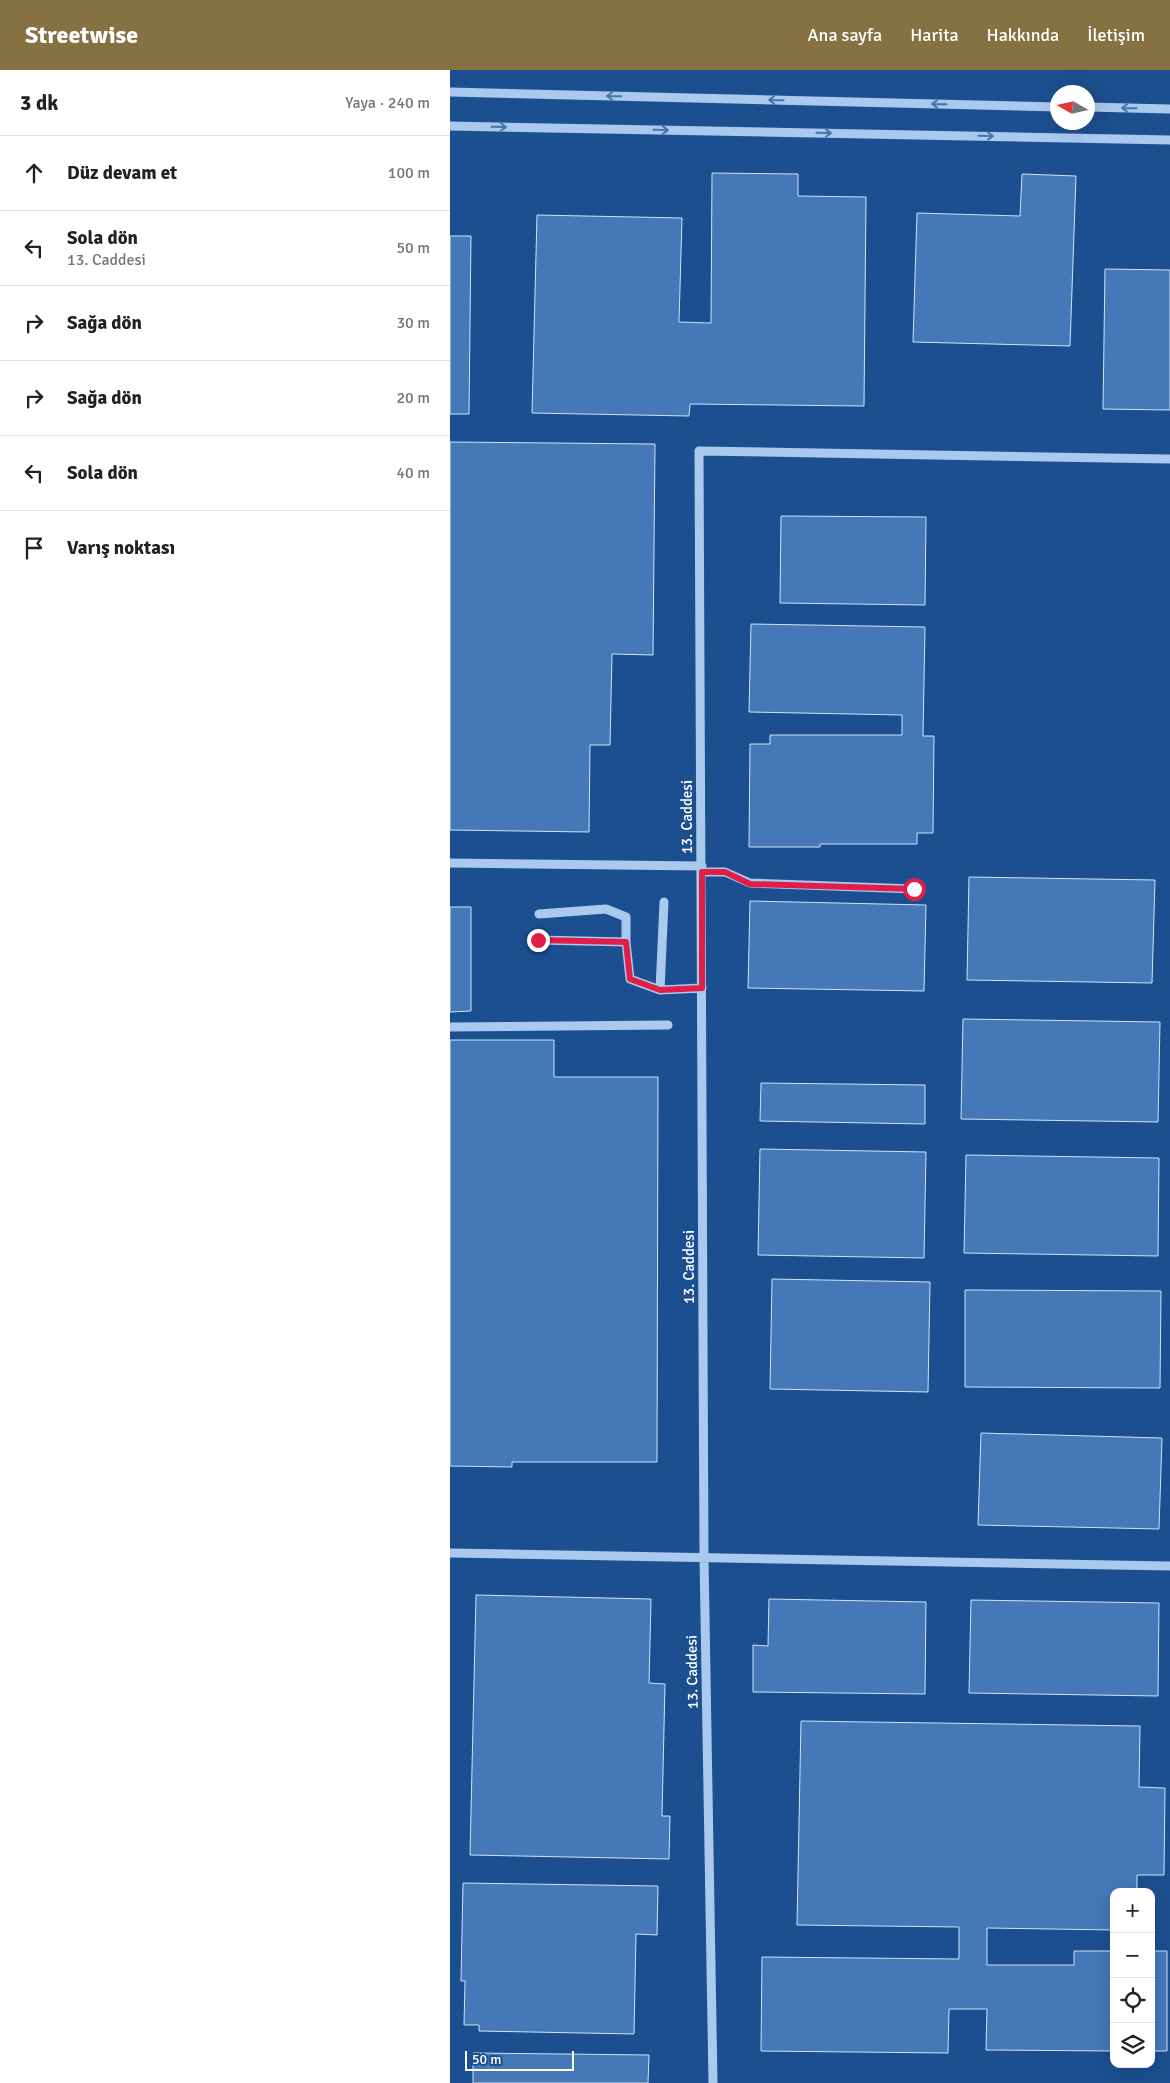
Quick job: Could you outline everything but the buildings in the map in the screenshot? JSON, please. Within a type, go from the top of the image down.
[{"type":"street","points":[[450,92],[1050,107]]},
{"type":"street","points":[[1095,108],[1170,109]]},
{"type":"street","points":[[450,126],[1170,140]]},
{"type":"street","name":"13. Caddesi","points":[[714,2083],[704,1558],[702,869],[698,451],[1170,459]]},
{"type":"street","points":[[450,863],[702,869],[725,872],[750,884],[914,889]]},
{"type":"street","points":[[660,990],[664,902]]},
{"type":"street","points":[[539,914],[606,910],[626,917],[626,942],[630,979],[660,990],[702,988]]},
{"type":"street","points":[[538,940],[626,942]]},
{"type":"street","points":[[450,1027],[668,1025]]},
{"type":"street","points":[[450,1553],[1170,1566]]},
{"type":"route","points":[[538,940],[626,942],[630,979],[660,990],[702,988],[702,872],[725,872],[750,884],[914,889]]}]
